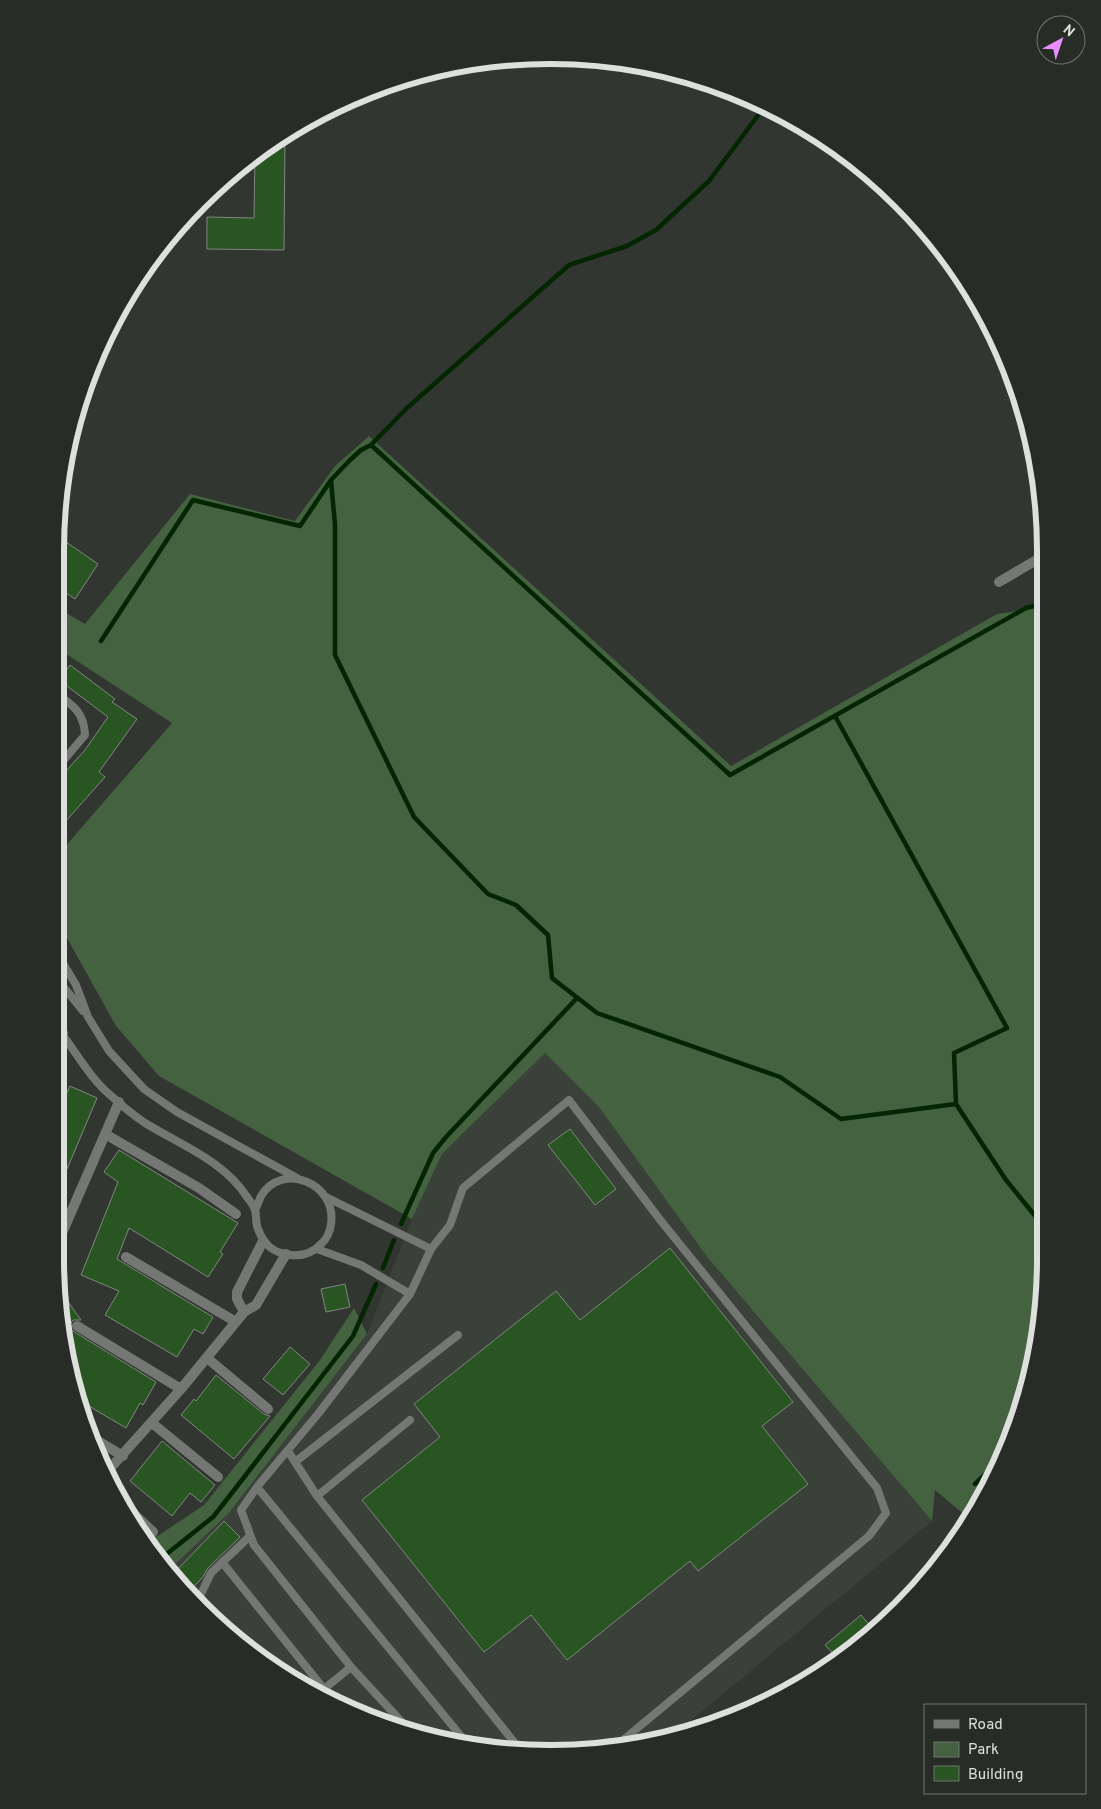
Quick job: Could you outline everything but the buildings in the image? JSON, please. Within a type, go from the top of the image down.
[{"type":"street","points":[[999,582],[1037,560]]},
{"type":"street","points":[[64,1228],[119,1102]]},
{"type":"street","points":[[105,1134],[199,1188],[236,1214]]},
{"type":"street","points":[[244,1312],[237,1298],[237,1292],[263,1241]]},
{"type":"street","points":[[111,1468],[181,1389],[244,1312],[256,1304],[286,1254]]},
{"type":"street","points":[[126,1257],[236,1322]]},
{"type":"street","points":[[76,1326],[181,1389]]},
{"type":"street","points":[[207,1358],[268,1409]]},
{"type":"street","points":[[152,1423],[218,1477]]},
{"type":"street","points":[[100,1442],[123,1456]]},
{"type":"street","points":[[141,1521],[152,1532]]},
{"type":"lane","points":[[64,699],[77,709],[85,725],[85,736],[64,761]]},
{"type":"lane","points":[[64,965],[76,985],[88,1017]]},
{"type":"lane","points":[[64,987],[88,1017],[109,1051],[144,1089],[177,1112],[321,1190],[326,1197],[332,1214],[330,1232],[317,1249],[300,1256],[281,1254],[269,1248],[263,1241],[255,1222],[256,1210],[266,1190],[286,1179],[298,1179]]},
{"type":"lane","points":[[64,1032],[67,1040]]},
{"type":"lane","points":[[64,1036],[92,1075],[108,1093],[143,1122],[224,1170],[239,1184],[256,1210]]},
{"type":"lane","points":[[400,1721],[351,1667],[254,1545],[241,1510],[257,1487],[318,1414],[410,1294],[431,1249],[450,1226],[463,1188],[569,1100],[661,1220],[877,1488],[886,1513],[869,1536],[624,1739]]},
{"type":"lane","points":[[326,1197],[431,1249]]},
{"type":"lane","points":[[317,1249],[361,1265],[410,1294]]},
{"type":"lane","points":[[295,1462],[458,1335]]},
{"type":"lane","points":[[317,1496],[410,1420]]},
{"type":"lane","points":[[288,1451],[317,1496],[515,1744]]},
{"type":"lane","points":[[257,1487],[462,1737]]},
{"type":"lane","points":[[200,1596],[211,1573],[250,1536]]},
{"type":"lane","points":[[222,1562],[315,1684]]},
{"type":"lane","points":[[324,1689],[351,1667]]},
{"type":"shaded area","points":[[545,1053],[598,1106],[708,1258],[932,1521],[683,1727],[676,1729],[614,1741],[582,1744],[550,1745],[487,1741],[425,1729],[394,1719],[335,1695],[307,1680],[254,1645],[206,1603],[173,1566],[229,1513],[367,1334],[412,1219],[442,1154]],"holes":[[[670,1248],[793,1401],[762,1426],[808,1484],[698,1571],[690,1561],[567,1659],[531,1615],[484,1652],[362,1500],[440,1437],[414,1404],[556,1291],[580,1320]]]},
{"type":"green space","points":[[369,436],[731,766],[997,614],[1037,608],[1036,1290],[1033,1322],[1021,1384],[1000,1445],[987,1474],[964,1514],[935,1490],[932,1521],[708,1258],[598,1106],[545,1053],[442,1154],[412,1219],[159,1076],[116,1026],[64,933],[64,848],[172,723],[64,653],[64,612],[85,624],[190,494],[295,521],[335,466]]},
{"type":"green space","points":[[354,1308],[367,1334],[229,1513],[173,1566],[153,1539],[204,1505],[320,1360]]},
{"type":"green space","points":[[953,1531],[937,1555],[915,1578]]},
{"type":"waterway","points":[[101,641],[193,500],[300,526],[331,480],[349,461],[361,450],[371,445],[407,408],[569,265],[627,246],[656,230],[709,181],[761,112]]},
{"type":"waterway","points":[[371,445],[730,775],[1026,608],[1037,605]]},
{"type":"waterway","points":[[331,480],[335,525],[335,655],[414,817],[488,894],[516,905],[548,935],[552,978],[597,1013],[780,1077],[841,1119],[956,1104],[1006,1180],[1037,1218]]},
{"type":"waterway","points":[[835,716],[1007,1028],[954,1053],[956,1104]]},
{"type":"waterway","points":[[401,1224],[433,1153],[577,998]]},
{"type":"waterway","points":[[383,1268],[394,1240]]},
{"type":"waterway","points":[[165,1556],[213,1517],[228,1498],[353,1336],[376,1284]]},
{"type":"waterway","points":[[975,1484],[988,1471]]}]
